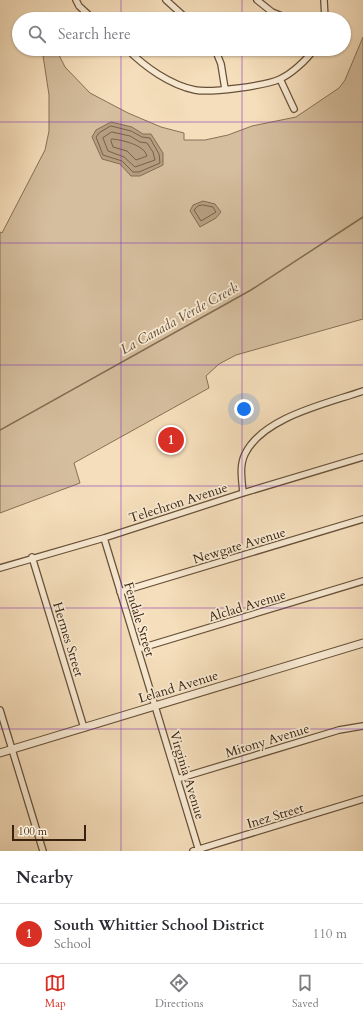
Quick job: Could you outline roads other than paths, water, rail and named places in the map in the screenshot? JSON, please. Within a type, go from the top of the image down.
[{"type":"street","points":[[76,0],[79,6],[85,12]]},
{"type":"street","points":[[166,0],[179,12]]},
{"type":"street","points":[[257,0],[272,12]]},
{"type":"street","points":[[324,0],[325,12]]},
{"type":"street","points":[[134,56],[140,63],[178,85],[196,90],[225,89],[280,79],[309,56]]},
{"type":"street","points":[[218,56],[221,64],[225,89]]},
{"type":"street","points":[[280,79],[294,109]]},
{"type":"street","points":[[244,493],[241,471],[245,455],[255,439],[265,430],[284,419],[363,391]]},
{"type":"street","name":"Telechron Avenue","points":[[0,568],[104,538],[244,493],[363,458]]},
{"type":"street","name":"Newgate Avenue","points":[[120,592],[363,519]]},
{"type":"street","name":"Fendale Street","points":[[104,538],[155,706]]},
{"type":"street","name":"Hermes Street","points":[[32,558],[84,728]]},
{"type":"street","name":"Alclad Avenue","points":[[138,649],[363,581]]},
{"type":"street","name":"Leland Avenue","points":[[0,753],[363,643]]},
{"type":"street","name":"Virginia Avenue","points":[[155,706],[178,779],[197,850]]},
{"type":"street","points":[[0,710],[43,851]]},
{"type":"street","name":"Mitony Avenue","points":[[178,779],[339,730],[363,726]]},
{"type":"street","name":"Inez Street","points":[[197,850],[363,799]]},
{"type":"water","points":[[111,122],[132,127],[143,134],[151,134],[163,153],[163,165],[140,176],[131,176],[120,164],[102,159],[92,137],[96,130]]},
{"type":"water","points":[[203,201],[215,204],[221,212],[216,218],[200,227],[190,211],[193,205]]},
{"type":"waterway","name":"La Canada Verde Creek","points":[[0,430],[251,290],[363,217]]},
{"type":"place","name":"South Whittier School District","points":[[171,440]]}]
